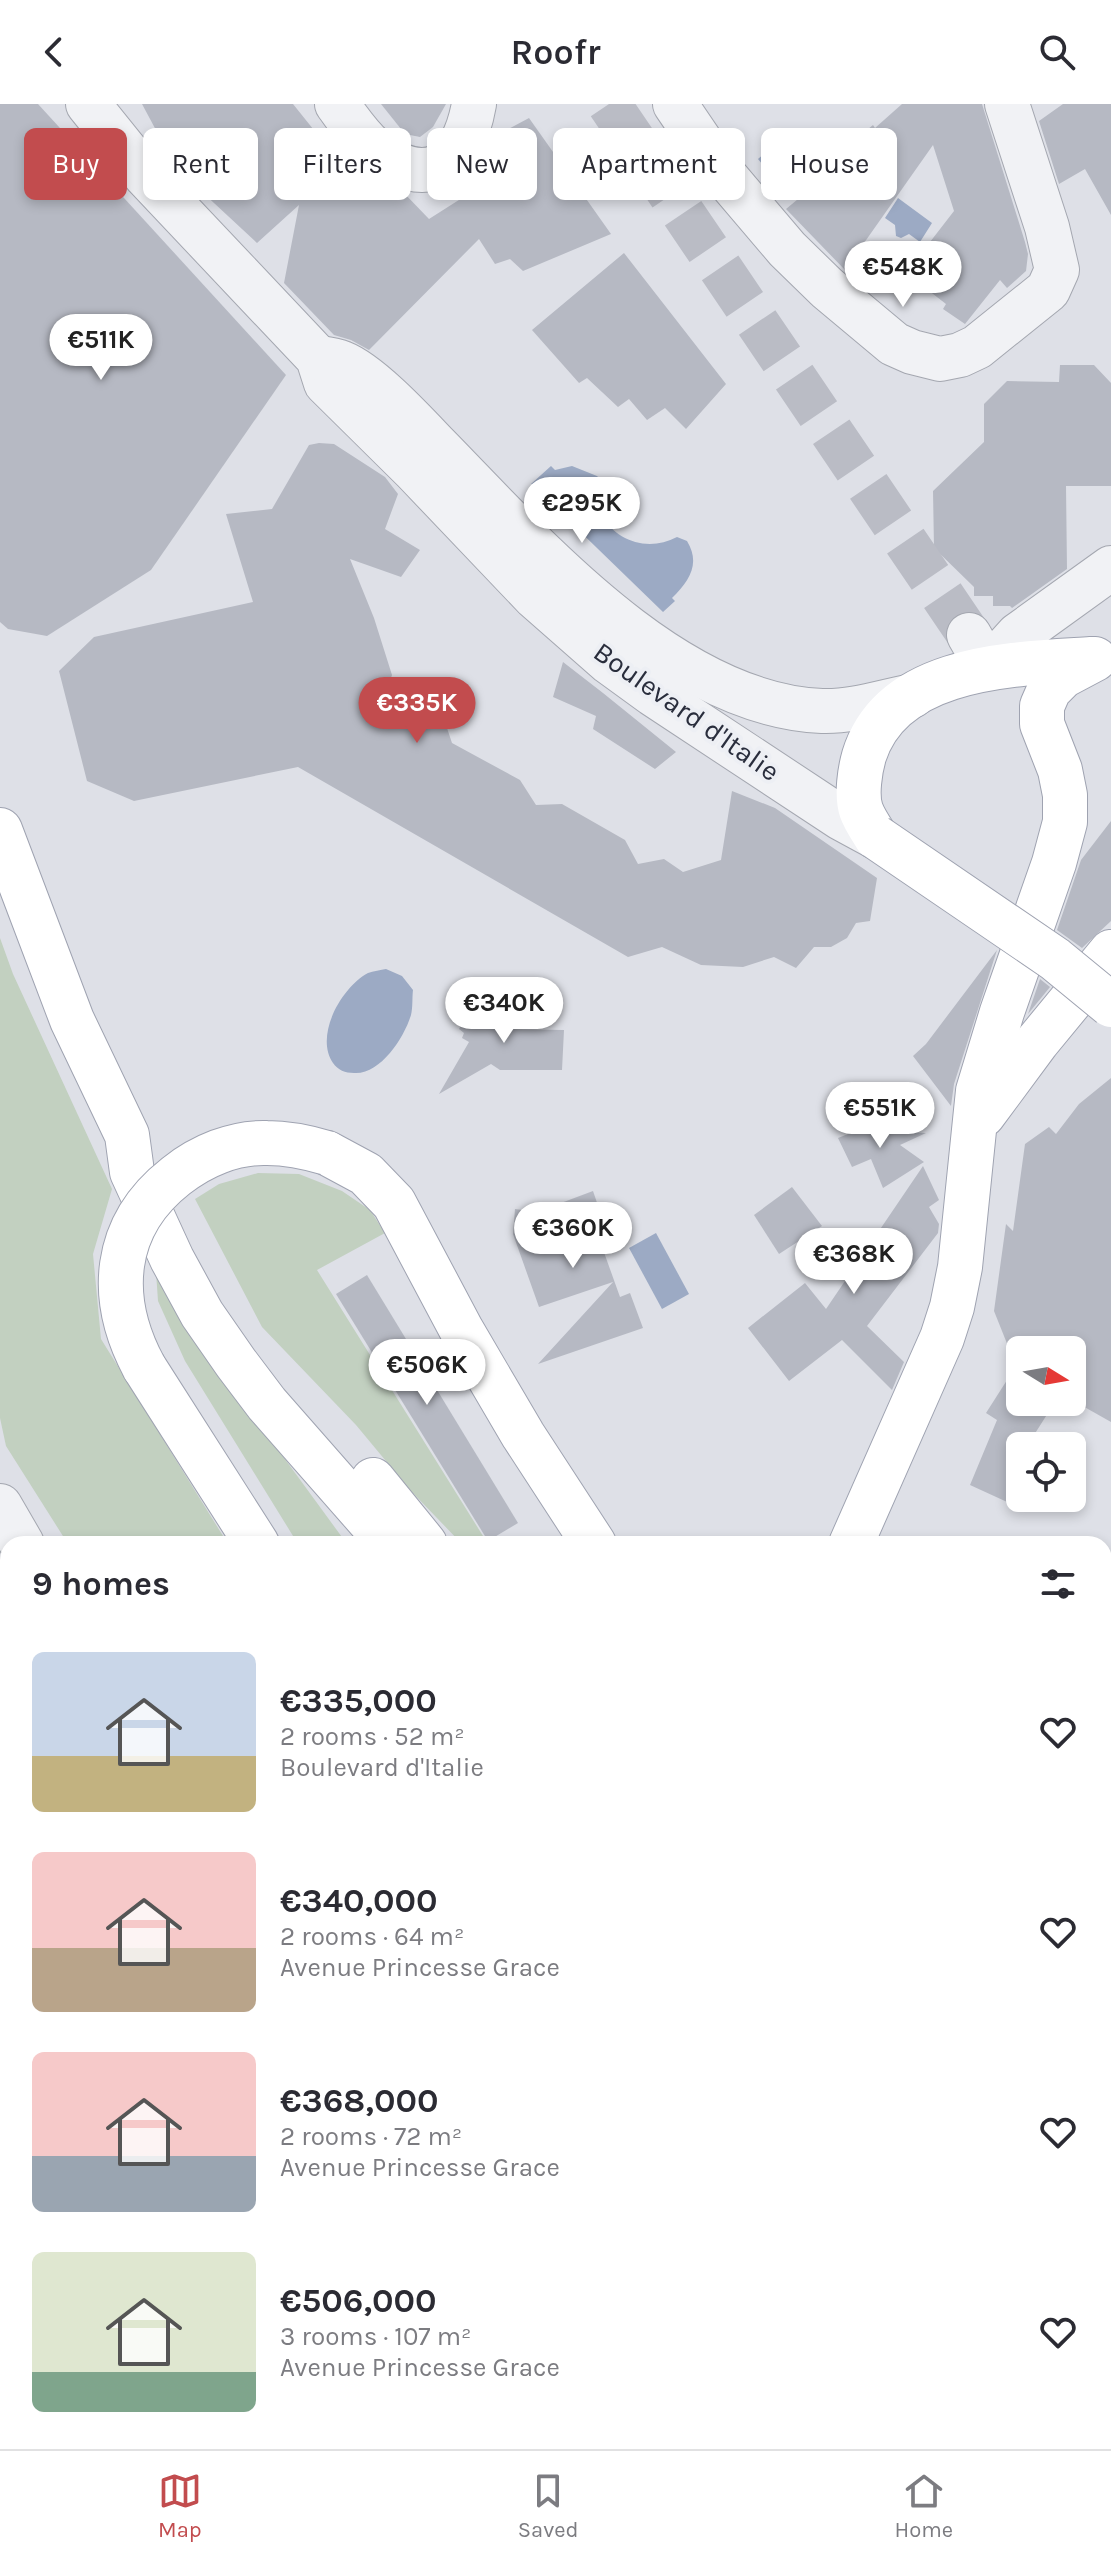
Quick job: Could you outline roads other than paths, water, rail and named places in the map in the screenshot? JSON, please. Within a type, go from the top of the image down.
[{"type":"main road","name":"Boulevard d'Italie","points":[[912,696],[991,656],[1103,659]]},
{"type":"main road","points":[[855,1536],[942,1338],[952,1307],[960,1267],[978,1091],[1065,822],[1063,782],[1042,724],[1042,706],[1049,690],[1063,676],[1103,659]]},
{"type":"main road","points":[[859,827],[861,765],[868,743],[881,723],[912,696]]},
{"type":"main road","name":"Boulevard d'Italie","points":[[859,827],[1055,959],[1111,1005]]},
{"type":"main road","points":[[0,830],[72,1020],[127,1135],[152,1164],[201,1259],[268,1364],[397,1506],[419,1536]]},
{"type":"main road","points":[[975,1127],[1037,1042],[1111,952]]},
{"type":"main road","points":[[1055,959],[1111,970]]},
{"type":"main road","points":[[127,1135],[132,1172],[172,1259],[202,1314],[267,1404],[381,1536]]},
{"type":"main road","points":[[252,1536],[133,1347],[126,1323],[121,1278],[128,1237],[154,1195],[186,1168],[224,1150],[264,1142],[307,1147],[327,1153],[366,1174],[394,1203],[462,1331],[523,1435],[589,1536]]},
{"type":"street","name":"Boulevard d'Italie","points":[[88,104],[146,176],[318,358],[326,383],[535,597],[609,662],[653,694],[859,827]]},
{"type":"street","points":[[337,104],[371,146],[391,161],[422,171],[438,168],[453,157],[463,139],[474,104]]},
{"type":"street","points":[[675,104],[719,169],[787,249],[827,288],[894,344],[940,359],[977,347],[1048,290],[1057,270],[1047,227],[1007,104]]},
{"type":"street","name":"Boulevard d'Italie","points":[[318,358],[341,362],[358,372],[424,433],[553,564],[617,620],[676,661],[739,692],[778,704],[822,711],[852,709],[912,696]]},
{"type":"street","points":[[991,656],[1111,568]]},
{"type":"street","points":[[0,1506],[17,1536]]},
{"type":"water","points":[[897,200],[932,223],[920,242],[909,234],[901,238],[896,236],[895,225],[885,218]]},
{"type":"water","points":[[551,466],[555,470],[572,466],[597,476],[600,479],[601,514],[607,524],[624,538],[645,544],[677,537],[687,541],[693,557],[691,572],[672,598],[675,601],[663,612],[531,484]]},
{"type":"water","points":[[386,969],[402,976],[413,990],[408,1024],[382,1062],[364,1072],[342,1071],[333,1063],[328,1052],[329,1026],[334,1013],[340,1000],[358,980],[368,973]]},
{"type":"water","points":[[656,1233],[689,1294],[662,1309],[629,1248]]},
{"type":"tunnel","points":[[609,104],[969,635]]}]
